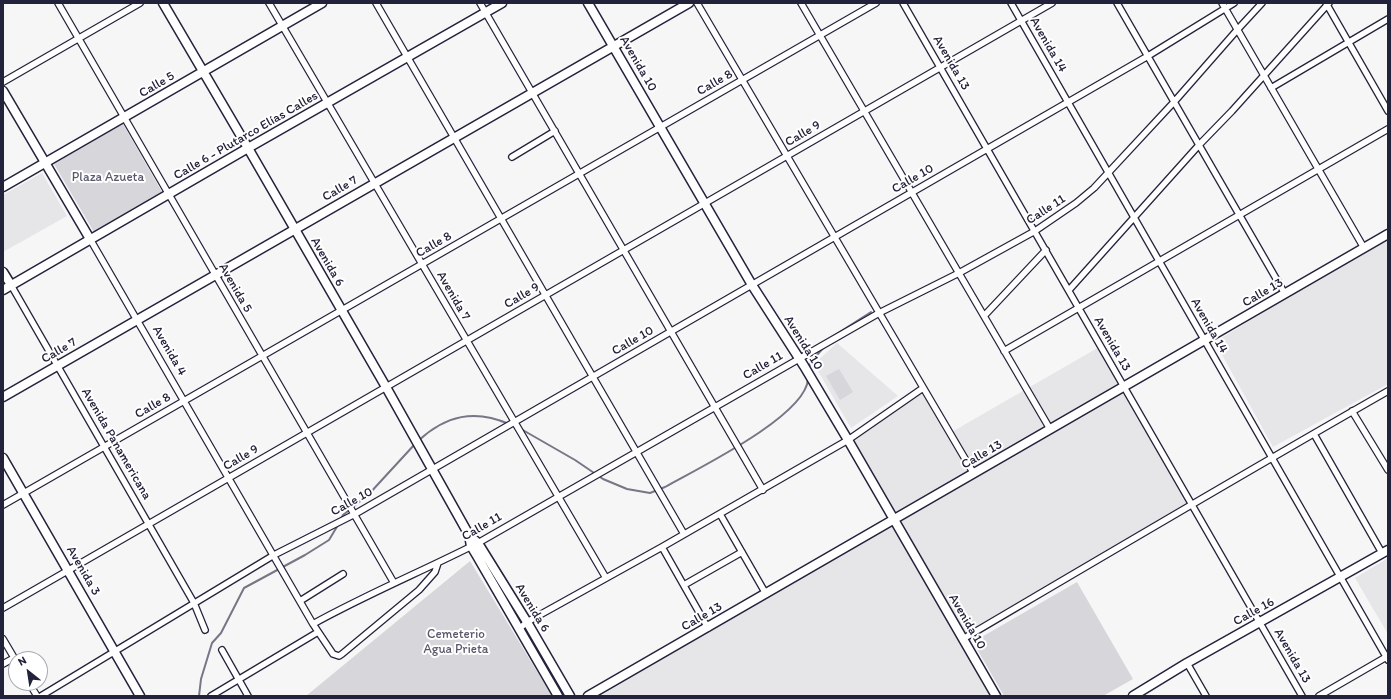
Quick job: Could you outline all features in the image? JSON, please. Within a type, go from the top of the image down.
[{"type":"street","name":"Avenida 5","points":[[58,3],[394,583]]},
{"type":"street","points":[[3,82],[140,3]]},
{"type":"street","name":"Avenida 6","points":[[163,3],[386,387],[474,544],[519,629],[558,696]]},
{"type":"street","name":"Avenida 7","points":[[269,3],[606,578]]},
{"type":"street","name":"Calle 5","points":[[3,187],[322,3]]},
{"type":"street","points":[[376,3],[684,534]]},
{"type":"street","points":[[480,3],[762,490]]},
{"type":"street","name":"Calle 6 - Plutarco Elías Calles","points":[[3,290],[502,3]]},
{"type":"street","name":"Avenida 10","points":[[588,3],[752,285],[814,382],[996,696]]},
{"type":"street","name":"Calle 7","points":[[3,397],[215,274],[533,94],[689,3]]},
{"type":"street","points":[[697,3],[974,474]]},
{"type":"street","points":[[801,3],[1050,430]]},
{"type":"street","name":"Calle 8","points":[[3,505],[876,3]]},
{"type":"street","name":"Avenida 13","points":[[903,3],[1302,696]]},
{"type":"street","name":"Avenida 14","points":[[1010,3],[1387,658]]},
{"type":"street","name":"Calle 9","points":[[3,608],[1052,3]]},
{"type":"street","points":[[1117,3],[1285,294]]},
{"type":"street","points":[[1222,3],[1364,248]]},
{"type":"street","name":"Calle 10","points":[[41,696],[194,603],[354,514],[671,332],[1148,56],[1234,3]]},
{"type":"street","points":[[1238,29],[1262,3]]},
{"type":"street","points":[[1069,290],[1199,145],[1264,76],[1327,4],[1388,111]]},
{"type":"street","points":[[1271,88],[1388,19]]},
{"type":"street","name":"Calle 11","points":[[314,624],[474,544],[879,313],[959,273],[1035,231],[1076,203],[1094,188],[1174,102],[1238,29]]},
{"type":"street","name":"Avenida 4","points":[[3,91],[318,632],[333,654],[339,656],[419,590],[435,572],[438,563]]},
{"type":"street","points":[[1004,351],[1388,129]]},
{"type":"street","points":[[512,156],[554,131]]},
{"type":"street","name":"Calle 13","points":[[588,696],[1388,234]]},
{"type":"street","points":[[984,316],[1046,250]]},
{"type":"street","name":"Avenida Panamericana","points":[[3,272],[194,603],[205,630]]},
{"type":"street","points":[[519,629],[527,622],[662,547],[848,440],[923,388]]},
{"type":"street","points":[[962,639],[1388,391]]},
{"type":"street","points":[[1352,411],[1388,470]]},
{"type":"street","points":[[1314,434],[1385,552]]},
{"type":"street","name":"Avenida 3","points":[[3,458],[69,570],[140,696]]},
{"type":"street","points":[[720,514],[766,594]]},
{"type":"street","name":"Avenida 6","points":[[474,544],[527,622],[570,696]]},
{"type":"street","points":[[662,547],[708,628]]},
{"type":"street","points":[[684,585],[742,552]]},
{"type":"street","name":"Calle 16","points":[[1133,696],[1385,552]]},
{"type":"street","points":[[300,600],[343,574]]},
{"type":"street","points":[[211,696],[318,632]]},
{"type":"street","points":[[3,639],[10,651]]},
{"type":"street","points":[[222,650],[248,696]]},
{"type":"street","points":[[1319,696],[1387,658]]},
{"type":"street","points":[[1187,664],[1206,696]]},
{"type":"shaded area","points":[[42,173],[67,216],[3,252],[3,195]]},
{"type":"shaded area","points":[[1388,236],[1388,384],[1273,447],[1215,342]]},
{"type":"shaded area","points":[[837,343],[898,396],[851,428],[814,364]]},
{"type":"shaded area","points":[[1101,346],[1192,505],[963,639],[848,440],[923,388],[950,433]]},
{"type":"shaded area","points":[[891,524],[991,696],[600,696]]},
{"type":"shaded area","points":[[1388,558],[1388,634],[1355,578]]},
{"type":"green space","name":"Plaza Azueta","points":[[123,124],[162,192],[94,232],[54,164]]},
{"type":"green space","points":[[839,369],[853,392],[840,400],[826,376]]},
{"type":"green space","name":"Cemeterio Agua Prieta","points":[[470,561],[552,696],[306,696]]},
{"type":"green space","points":[[1077,582],[1133,679],[1103,696],[1004,696],[973,642]]},
{"type":"waterway","points":[[832,337],[871,312]]},
{"type":"waterway","points":[[809,369],[810,363],[824,347]]},
{"type":"waterway","points":[[521,429],[575,460],[603,479],[627,489],[650,493],[665,487],[724,455],[770,425],[789,409],[803,394],[808,379]]},
{"type":"waterway","points":[[418,441],[439,425],[461,417],[484,417],[496,419],[509,424]]},
{"type":"waterway","points":[[341,519],[343,515],[369,494],[415,444]]},
{"type":"waterway","points":[[199,696],[201,679],[212,643],[221,633],[244,588],[305,555],[329,540],[338,525]]}]
